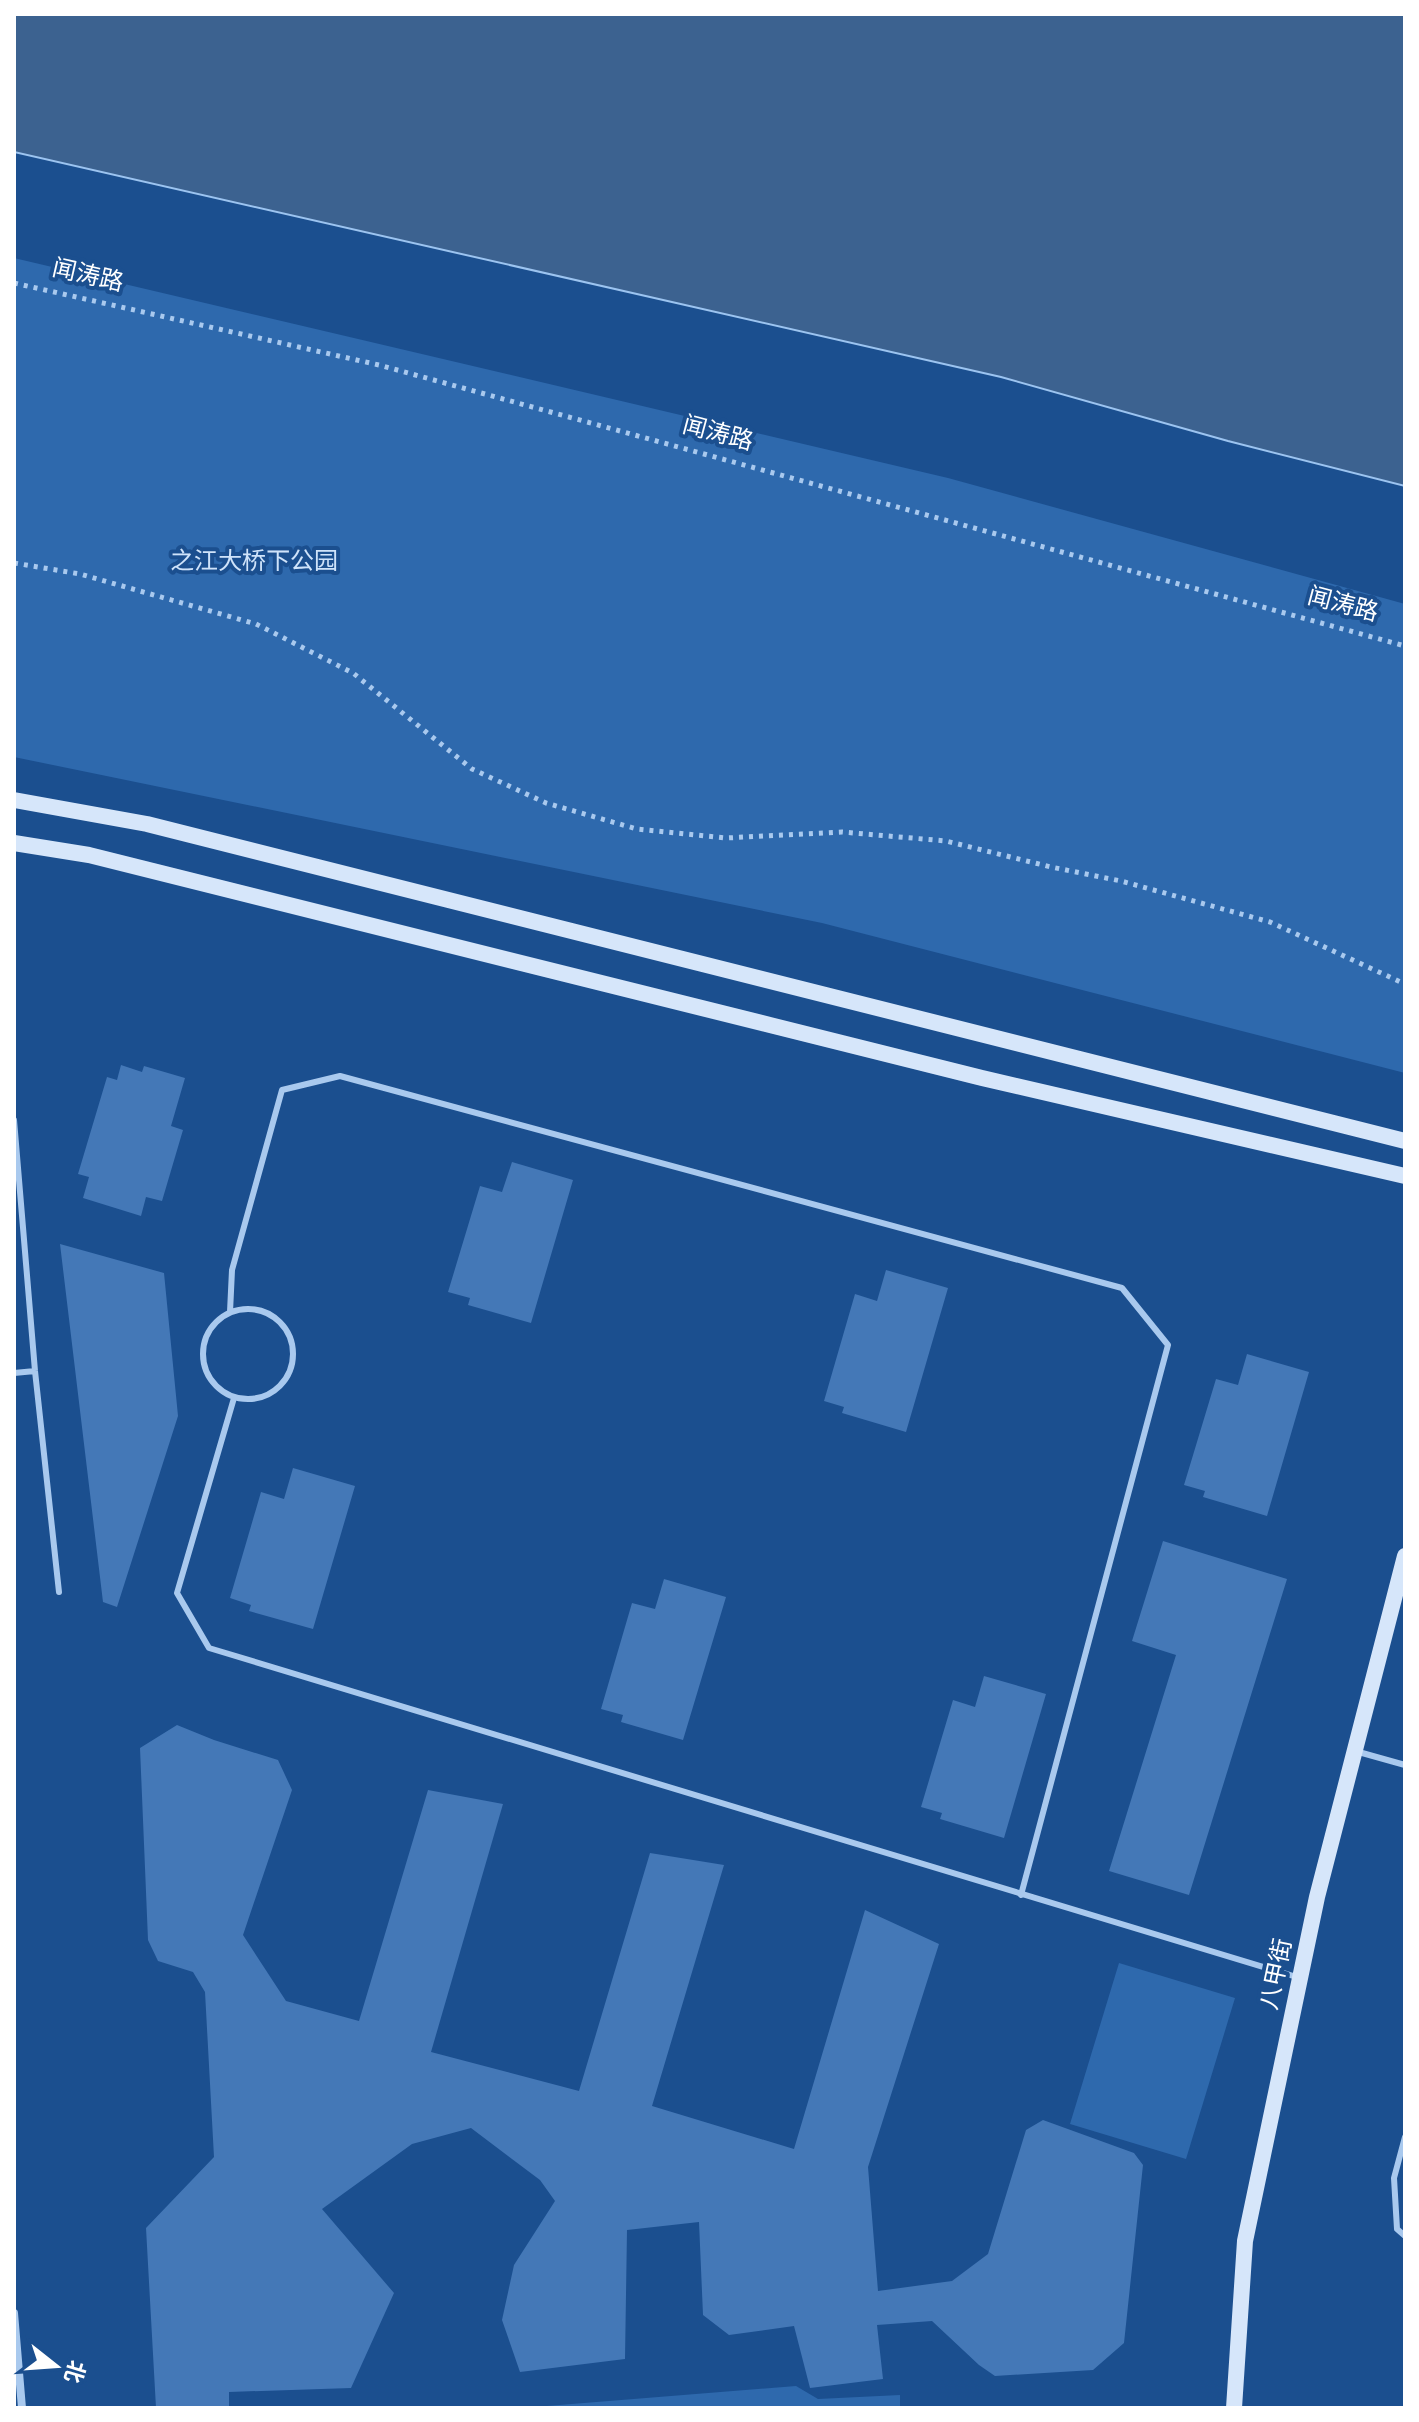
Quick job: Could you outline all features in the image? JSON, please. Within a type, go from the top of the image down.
[{"type":"main road","points":[[14,800],[147,824],[1405,1141]]},
{"type":"main road","points":[[14,843],[89,855],[982,1078],[1405,1176]]},
{"type":"main road","name":"八甲街","points":[[1234,2408],[1245,2241],[1317,1897],[1405,1556]]},
{"type":"street","points":[[14,2313],[22,2408]]},
{"type":"lane","points":[[230,1312],[232,1270],[282,1090],[340,1076],[1122,1288],[1168,1345],[1021,1895]]},
{"type":"lane","points":[[14,1120],[35,1371],[59,1592]]},
{"type":"lane","points":[[245,1308],[261,1310],[275,1317],[286,1329],[292,1343],[293,1359],[289,1374],[279,1387],[266,1396],[250,1400],[234,1398],[209,1379],[203,1365],[202,1349],[207,1333],[230,1312],[245,1308]]},
{"type":"lane","points":[[14,1373],[35,1371]]},
{"type":"lane","points":[[234,1398],[177,1593],[209,1648],[1300,1978]]},
{"type":"lane","points":[[1355,1751],[1405,1765]]},
{"type":"lane","points":[[1405,2137],[1394,2178],[1397,2229],[1405,2236]]},
{"type":"path","name":"闻涛路","points":[[14,283],[379,365],[1405,646]]},
{"type":"path","points":[[14,563],[80,574],[256,624],[353,673],[472,769],[546,803],[637,829],[726,838],[842,832],[946,841],[1121,881],[1270,922],[1405,984]]},
{"type":"green space","name":"之江大桥下公园","points":[[14,258],[948,478],[1405,604],[1405,1073],[822,923],[14,757]]},
{"type":"green space","points":[[1119,1963],[1235,1998],[1186,2159],[1070,2124]]},
{"type":"green space","points":[[796,2386],[818,2399],[900,2395],[900,2408],[522,2408]]},
{"type":"shaded area","points":[[14,14],[1405,14],[1405,486],[1228,441],[1001,377],[14,152]]},
{"type":"building","points":[[121,1065],[142,1072],[144,1066],[185,1078],[171,1126],[183,1130],[162,1201],[146,1197],[141,1216],[83,1198],[89,1177],[78,1174],[107,1077],[117,1080]]},
{"type":"building","points":[[512,1162],[573,1180],[531,1323],[468,1305],[470,1298],[448,1292],[480,1186],[502,1192]]},
{"type":"building","points":[[60,1244],[164,1273],[178,1416],[117,1607],[103,1602]]},
{"type":"building","points":[[886,1270],[948,1288],[906,1432],[842,1413],[844,1407],[824,1401],[855,1294],[877,1301]]},
{"type":"building","points":[[1247,1354],[1309,1372],[1267,1516],[1203,1497],[1205,1491],[1184,1485],[1216,1379],[1238,1385]]},
{"type":"building","points":[[293,1468],[355,1486],[313,1629],[249,1611],[251,1605],[230,1598],[261,1492],[284,1499]]},
{"type":"building","points":[[1163,1541],[1287,1579],[1189,1895],[1109,1871],[1176,1655],[1132,1641]]},
{"type":"building","points":[[664,1579],[726,1597],[683,1740],[621,1722],[623,1715],[601,1709],[632,1603],[655,1609]]},
{"type":"building","points":[[984,1676],[1046,1694],[1004,1838],[940,1819],[942,1813],[921,1807],[953,1700],[975,1707]]},
{"type":"building","points":[[177,1725],[278,1760],[292,1790],[243,1935],[286,2001],[359,2021],[428,1790],[503,1804],[431,2052],[579,2091],[650,1853],[724,1865],[652,2106],[794,2149],[865,1910],[939,1944],[868,2167],[878,2291],[952,2281],[988,2254],[1026,2130],[1043,2120],[1134,2153],[1143,2165],[1124,2343],[1093,2370],[995,2376],[932,2321],[877,2325],[883,2379],[810,2388],[794,2326],[729,2335],[703,2315],[699,2222],[627,2230],[625,2359],[520,2372],[502,2320],[514,2265],[555,2201],[540,2180],[471,2128],[412,2144],[322,2209],[394,2293],[351,2388],[229,2392],[229,2408],[156,2408],[146,2228],[214,2157],[205,1992],[193,1972],[158,1961],[148,1940],[140,1748]]}]
